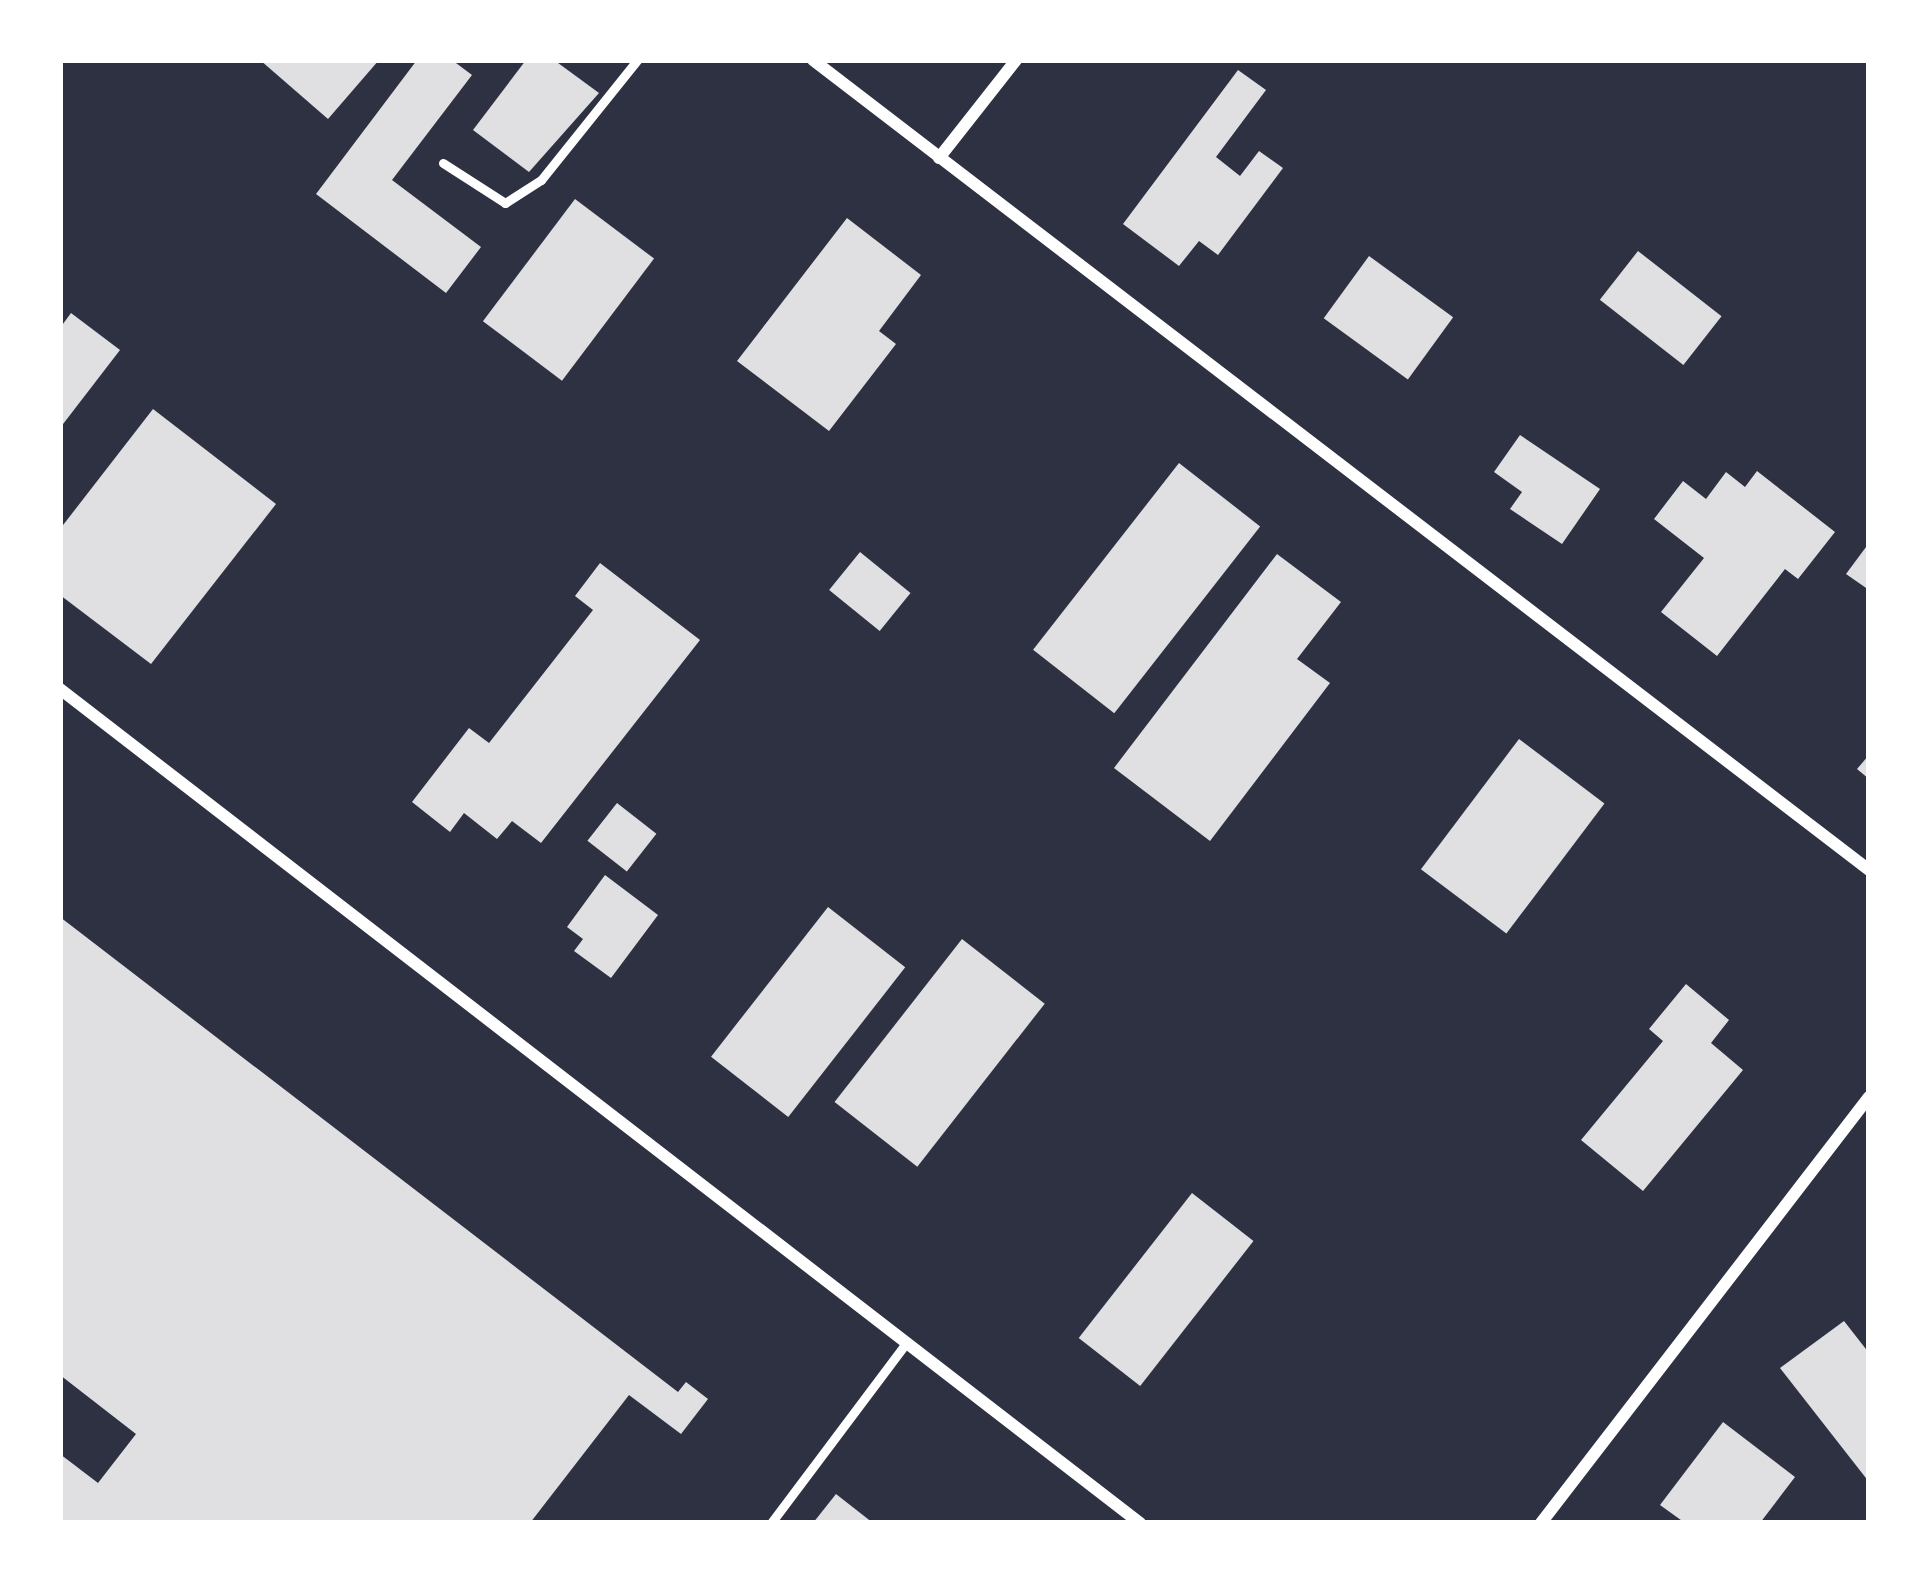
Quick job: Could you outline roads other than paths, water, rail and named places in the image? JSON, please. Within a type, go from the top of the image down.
[{"type":"street","points":[[813,60],[1869,870]]},
{"type":"street","points":[[939,158],[1016,60]]},
{"type":"street","points":[[60,689],[1140,1523]]},
{"type":"street","points":[[1541,1523],[1869,1096]]},
{"type":"lane","points":[[443,163],[505,203],[541,180],[637,60]]},
{"type":"lane","points":[[770,1523],[907,1342]]}]
